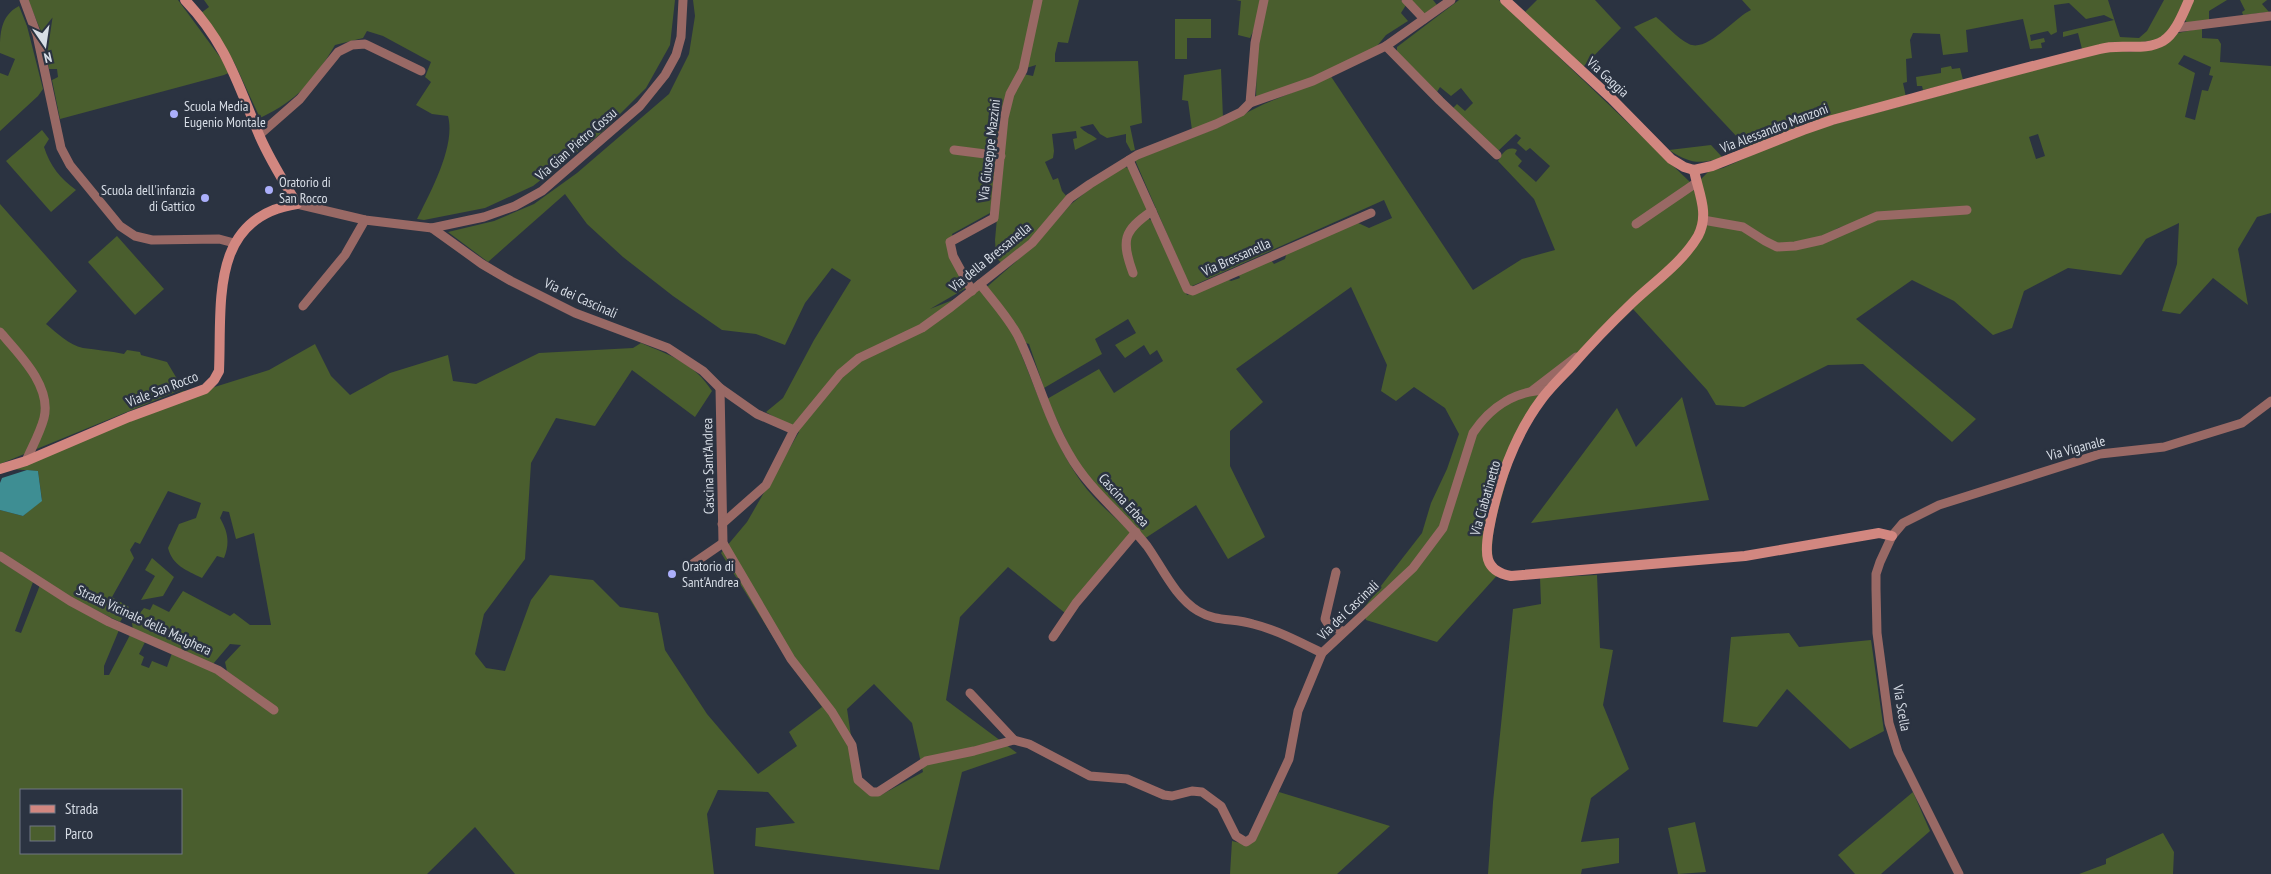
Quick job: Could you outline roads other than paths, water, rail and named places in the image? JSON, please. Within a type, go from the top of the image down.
[{"type":"street","points":[[24,0],[37,35],[61,148],[70,165],[120,226],[135,236],[152,240],[220,239],[234,243]]},
{"type":"street","points":[[185,0],[199,15],[222,46],[259,135],[297,204]]},
{"type":"street","name":"Via Gian Pietro Cossu","points":[[297,204],[365,220],[432,228],[484,217],[514,206],[542,191],[618,126],[640,106],[666,75],[680,37],[683,0]]},
{"type":"street","name":"Via Giuseppe Mazzini","points":[[972,291],[952,256],[950,242],[994,218],[1004,118],[1010,94],[1023,70],[1038,0]]},
{"type":"street","points":[[1250,103],[1255,43],[1264,0]]},
{"type":"street","points":[[1406,0],[1424,19]]},
{"type":"street","name":"Via della Bressanella","points":[[722,524],[766,484],[794,430],[840,374],[859,358],[922,328],[972,291],[1032,243],[1070,198],[1129,160],[1216,124],[1241,112],[1250,103],[1313,81],[1386,46],[1451,0]]},
{"type":"street","name":"Via Gaggia","points":[[1505,0],[1612,98],[1672,159],[1684,167],[1694,170]]},
{"type":"street","name":"Via Alessandro Manzoni","points":[[1694,170],[1733,159],[1832,120],[2102,48],[2155,44],[2168,38],[2189,0]]},
{"type":"street","points":[[2175,28],[2271,16]]},
{"type":"street","points":[[259,135],[300,100],[338,52],[352,45],[365,44],[421,71]]},
{"type":"street","points":[[1386,46],[1497,155]]},
{"type":"street","points":[[954,150],[1001,156]]},
{"type":"street","name":"Via Bressanella","points":[[1129,160],[1187,289],[1193,291],[1371,213]]},
{"type":"street","points":[[1694,170],[1696,183],[1704,200],[1703,220],[1743,227],[1777,247],[1795,246],[1822,240],[1876,216],[1967,210]]},
{"type":"street","points":[[1636,224],[1696,183]]},
{"type":"street","name":"Viale San Rocco","points":[[0,469],[26,461],[129,417],[205,389],[214,380],[219,371],[222,285],[234,243],[257,218],[276,208],[297,204]]},
{"type":"street","points":[[1133,273],[1126,253],[1127,236],[1133,224],[1152,211]]},
{"type":"street","points":[[303,306],[345,255],[365,220]]},
{"type":"street","name":"Via Ciabatinetto","points":[[1703,220],[1699,234],[1677,262],[1590,346],[1549,390],[1528,419],[1516,443],[1490,523],[1486,545],[1487,556],[1494,570],[1511,576],[1539,574],[1745,556],[1880,533],[1892,536]]},
{"type":"street","name":"Via dei Cascinali","points":[[432,228],[482,264],[519,285],[575,313],[668,348],[703,371],[720,388]]},
{"type":"street","name":"Cascina Erbea","points":[[980,284],[1017,335],[1054,428],[1070,456],[1097,493],[1136,532],[1175,588],[1196,610],[1216,619],[1245,622],[1266,628],[1322,653]]},
{"type":"street","points":[[0,332],[38,382],[45,400],[44,418],[26,461]]},
{"type":"street","name":"Via dei Cascinali","points":[[1014,740],[1029,744],[1090,776],[1127,778],[1164,795],[1172,796],[1192,790],[1202,792],[1221,806],[1236,836],[1246,842],[1252,838],[1289,758],[1298,711],[1322,653],[1413,568],[1444,528],[1473,433],[1482,419],[1506,400],[1533,390],[1590,346]]},
{"type":"street","points":[[720,388],[757,414],[794,430]]},
{"type":"street","name":"Cascina Sant'Andrea","points":[[720,388],[722,524],[724,543],[791,659],[832,712],[852,744],[858,780],[872,792],[882,789],[926,761],[1014,740]]},
{"type":"street","name":"Via dei Cascinali","points":[[1533,390],[1549,390]]},
{"type":"street","name":"Via Viganale","points":[[1892,536],[1903,523],[1939,504],[2091,457],[2164,447],[2242,423],[2271,402]]},
{"type":"street","points":[[1053,637],[1076,602],[1136,532]]},
{"type":"street","name":"Via Scella","points":[[1892,536],[1880,562],[1876,589],[1879,651],[1889,723],[1898,752],[1959,874]]},
{"type":"street","points":[[691,565],[724,543]]},
{"type":"street","name":"Strada Vicinale della Malghera","points":[[0,556],[70,601],[109,622],[218,670],[274,710]]},
{"type":"street","points":[[1336,572],[1325,619],[1330,627],[1343,632]]},
{"type":"street","points":[[970,693],[1014,740]]},
{"type":"place","name":"Scuola Media Eugenio Montale","points":[[174,114]]},
{"type":"place","name":"Oratorio di San Rocco","points":[[269,190]]},
{"type":"place","name":"Scuola dell'infanzia di Gattico","points":[[205,198]]},
{"type":"place","name":"Oratorio di Sant'Andrea","points":[[672,574]]}]
